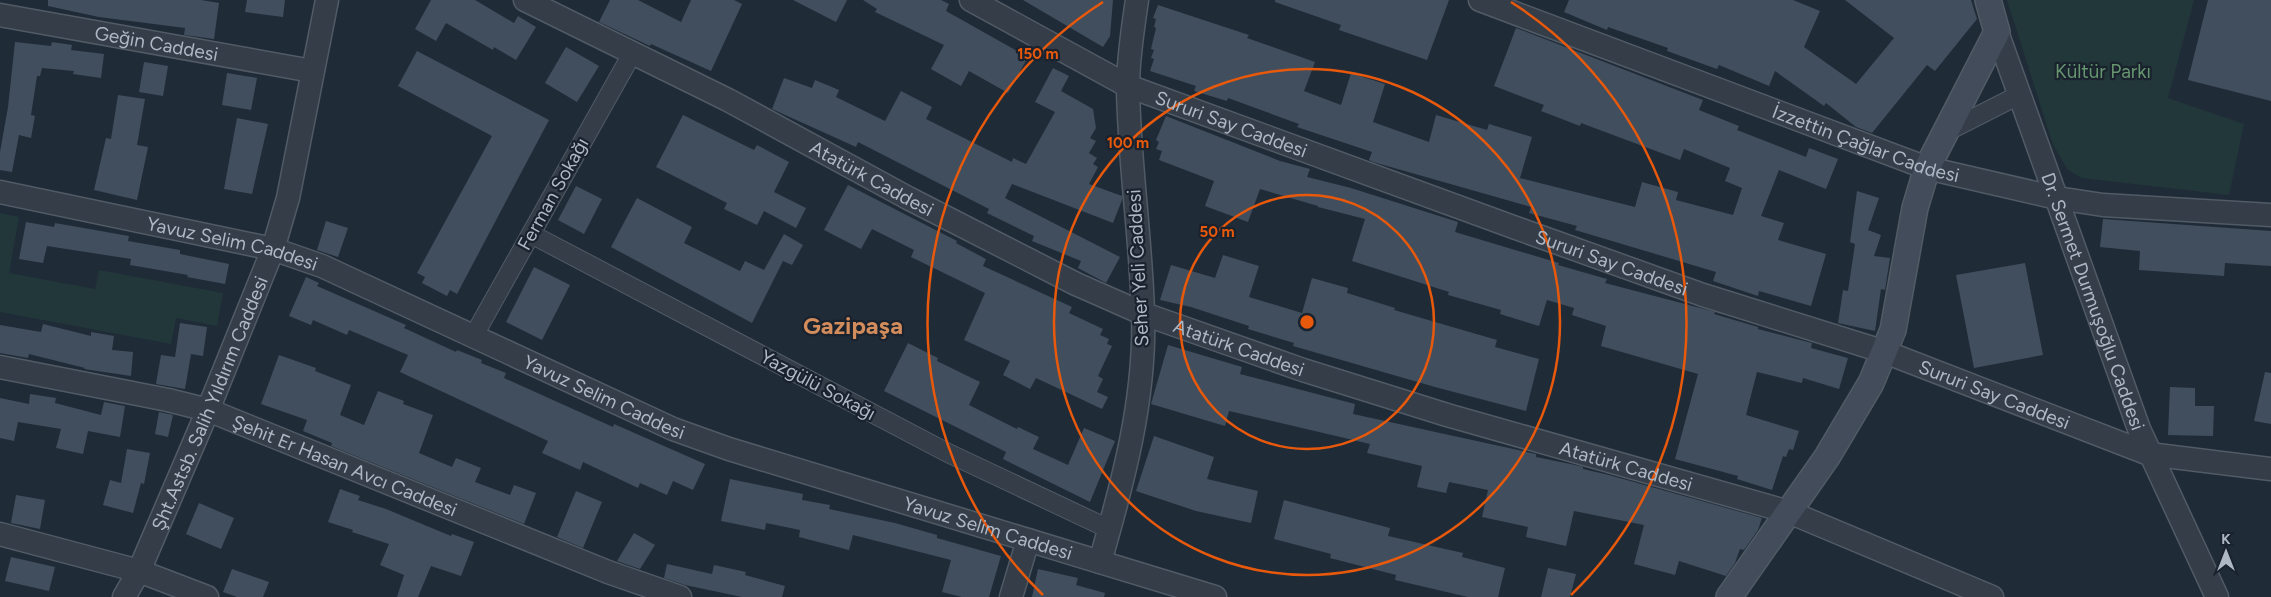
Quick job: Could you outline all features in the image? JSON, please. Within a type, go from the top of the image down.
[{"type":"main road","name":"Dr. Sermet Durmuşoğlu Caddesi","points":[[1988,0],[1996,32]]},
{"type":"main road","points":[[1729,597],[1827,457],[1871,383],[1893,330],[1915,208],[1927,168],[1996,32]]},
{"type":"street","name":"Şht.Astsb. Salih Yıldırım Caddesi","points":[[124,597],[139,571],[208,410],[273,249],[288,198],[327,0]]},
{"type":"street","name":"Atatürk Caddesi","points":[[525,0],[728,100],[961,226],[1076,284],[1144,314],[1303,370],[1429,409],[1789,512],[1992,597]]},
{"type":"street","name":"Sururi Say Caddesi","points":[[972,0],[1128,86],[1694,292],[1885,352],[2149,454],[2271,468]]},
{"type":"street","name":"Seher Yeli Caddesi","points":[[1100,562],[1126,467],[1140,387],[1144,314],[1128,86],[1137,0]]},
{"type":"street","name":"İzzettin Çağlar Caddesi","points":[[1480,0],[1927,168],[2057,198],[2103,205],[2271,216]]},
{"type":"street","name":"Geğin Caddesi","points":[[0,15],[312,72]]},
{"type":"street","name":"Dr. Sermet Durmuşoğlu Caddesi","points":[[1996,32],[2149,454],[2217,597]]},
{"type":"street","name":"Ferman Sokağı","points":[[473,336],[633,52]]},
{"type":"street","points":[[1944,133],[2019,94]]},
{"type":"street","name":"Yavuz Selim Caddesi","points":[[0,192],[273,249],[322,266],[673,429],[720,446],[1215,597]]},
{"type":"street","name":"Yazgülü Sokağı","points":[[531,234],[948,453],[1109,529]]},
{"type":"street","name":"Şehit Er Hasan Avcı Caddesi","points":[[0,367],[168,400],[208,410],[608,572],[680,597]]},
{"type":"street","points":[[0,534],[139,571],[207,597]]},
{"type":"street","points":[[1011,597],[1028,540]]},
{"type":"green space","name":"Kültür Parkı","points":[[2007,0],[2194,0],[2168,98],[2244,124],[2229,195],[2082,178],[2068,170],[2053,145]]},
{"type":"green space","points":[[0,213],[19,217],[9,273],[95,289],[99,270],[223,293],[217,326],[176,318],[171,344],[0,312]]},
{"type":"building","points":[[48,0],[201,0],[219,3],[214,39],[184,35],[185,28],[99,17],[48,6]]},
{"type":"building","points":[[247,0],[285,0],[283,17],[245,12]]},
{"type":"building","points":[[431,0],[475,0],[514,23],[518,16],[536,27],[516,60],[494,47],[493,50],[446,23],[436,41],[415,29]]},
{"type":"building","points":[[610,0],[638,0],[681,22],[691,0],[734,0],[742,4],[711,71],[651,44],[650,46],[599,22]]},
{"type":"building","points":[[793,0],[847,0],[836,22]]},
{"type":"building","points":[[863,0],[941,0],[949,4],[946,11],[1028,57],[1008,93],[969,71],[961,86],[931,69],[944,45],[875,12],[877,9]]},
{"type":"building","points":[[1023,0],[1113,0],[1110,36],[1103,47]]},
{"type":"building","points":[[1275,0],[1449,0],[1427,60],[1339,30],[1341,25],[1275,2]]},
{"type":"building","points":[[1569,0],[1793,0],[1820,11],[1804,47],[1856,84],[1894,38],[1845,0],[1971,0],[1977,19],[1935,71],[1927,65],[1872,133],[1856,127],[1826,103],[1824,106],[1775,71],[1769,86],[1719,65],[1717,69],[1667,51],[1668,48],[1608,27],[1607,30],[1564,12]]},
{"type":"building","points":[[2208,0],[2271,0],[2271,101],[2188,80]]},
{"type":"building","points":[[1158,5],[1249,35],[1247,38],[1315,62],[1304,91],[1341,105],[1351,73],[1385,84],[1373,122],[1429,142],[1436,115],[1487,130],[1489,124],[1532,137],[1520,178],[1635,207],[1642,182],[1678,192],[1676,200],[1733,215],[1742,188],[1725,181],[1730,168],[1684,149],[1680,160],[1581,123],[1580,126],[1541,111],[1544,105],[1494,86],[1516,28],[1703,100],[1699,110],[1739,126],[1737,130],[1806,157],[1809,148],[1838,159],[1826,189],[1779,170],[1761,216],[1784,223],[1778,240],[1826,254],[1811,306],[1759,291],[1758,296],[1713,281],[1716,272],[1575,230],[1577,226],[1529,213],[1531,207],[1373,162],[1369,160],[1372,152],[1297,127],[1299,124],[1228,98],[1227,101],[1194,91],[1196,86],[1150,71],[1154,59],[1151,58],[1154,50],[1151,49],[1156,28],[1154,27],[1156,19],[1153,18]]},
{"type":"building","points":[[15,42],[51,46],[52,42],[72,45],[71,50],[104,54],[101,78],[73,74],[74,71],[42,68],[40,76],[37,76],[31,115],[35,116],[31,138],[19,135],[12,172],[0,170],[0,152],[8,107]]},
{"type":"building","points":[[566,47],[599,66],[577,102],[545,83]]},
{"type":"building","points":[[417,51],[549,120],[457,294],[450,290],[447,296],[422,283],[425,277],[417,273],[492,136],[398,86]]},
{"type":"building","points":[[144,62],[168,66],[163,96],[139,92]]},
{"type":"building","points":[[1053,68],[1069,76],[1061,91],[1093,109],[1096,128],[1090,138],[1096,141],[1089,153],[1097,158],[1093,164],[1098,167],[1089,184],[1122,196],[1122,200],[1113,223],[1012,184],[1005,198],[1120,257],[1106,283],[1078,268],[1081,261],[1032,241],[1034,236],[987,213],[989,209],[858,142],[856,147],[772,109],[784,78],[812,88],[815,80],[839,90],[836,97],[885,121],[901,91],[932,107],[926,119],[1012,162],[1013,158],[1026,164],[1055,112],[1035,102]]},
{"type":"building","points":[[227,73],[257,78],[251,110],[222,105]]},
{"type":"building","points":[[118,95],[145,99],[137,145],[148,147],[137,200],[94,190],[106,138],[111,139]]},
{"type":"building","points":[[683,115],[754,150],[757,145],[789,162],[774,192],[806,208],[796,228],[764,211],[757,225],[724,209],[727,203],[656,167]]},
{"type":"building","points":[[1166,116],[1280,161],[1310,169],[1307,177],[1351,188],[1458,222],[1455,232],[1607,279],[1605,283],[1715,312],[1714,314],[1758,327],[1758,329],[1812,343],[1811,348],[1848,358],[1839,389],[1803,378],[1802,383],[1757,372],[1746,415],[1799,431],[1793,450],[1789,449],[1786,457],[1783,456],[1772,490],[1737,479],[1738,476],[1675,459],[1698,374],[1601,346],[1606,326],[1572,315],[1574,308],[1547,300],[1539,326],[1500,314],[1501,310],[1448,295],[1449,292],[1352,261],[1365,219],[1260,189],[1248,222],[1205,206],[1214,181],[1159,160],[1162,151],[1156,149],[1159,142],[1156,140]]},
{"type":"building","points":[[237,118],[268,124],[252,194],[224,189]]},
{"type":"building","points":[[848,185],[957,241],[956,243],[986,259],[983,266],[1072,307],[1069,313],[1103,329],[1100,335],[1109,339],[1107,344],[1112,346],[1098,376],[1103,379],[1097,392],[1108,397],[1102,409],[1036,378],[1030,389],[1003,375],[1010,361],[964,340],[985,293],[911,257],[914,250],[872,229],[861,249],[824,230]]},
{"type":"building","points":[[576,186],[602,199],[584,234],[558,220]]},
{"type":"building","points":[[1857,191],[1879,198],[1868,230],[1881,235],[1874,256],[1890,258],[1885,290],[1881,289],[1875,331],[1838,323],[1843,290],[1848,291],[1855,244],[1850,242]]},
{"type":"building","points":[[637,198],[692,227],[684,243],[740,271],[745,261],[764,270],[784,234],[803,245],[792,265],[783,261],[752,323],[611,247]]},
{"type":"building","points":[[2103,219],[2271,231],[2271,266],[2225,263],[2224,276],[2139,270],[2140,251],[2100,247]]},
{"type":"building","points":[[326,221],[348,228],[338,257],[317,250]]},
{"type":"building","points":[[26,222],[54,227],[55,223],[129,236],[128,241],[180,250],[180,254],[229,264],[225,284],[187,277],[188,275],[130,265],[131,259],[47,246],[43,263],[19,259]]},
{"type":"building","points":[[1223,255],[1259,266],[1249,297],[1302,313],[1312,278],[1348,288],[1347,293],[1395,308],[1394,310],[1497,340],[1495,347],[1539,359],[1526,411],[1293,346],[1294,343],[1248,329],[1249,326],[1191,307],[1160,300],[1171,265],[1215,278]]},
{"type":"building","points":[[2025,263],[2043,355],[1974,368],[1956,275]]},
{"type":"building","points":[[534,267],[570,285],[542,340],[506,322]]},
{"type":"building","points":[[306,277],[319,283],[317,286],[406,325],[404,328],[456,352],[457,350],[482,360],[481,363],[506,373],[504,378],[613,427],[614,424],[705,464],[693,490],[673,481],[667,495],[640,483],[638,488],[583,462],[580,470],[542,453],[548,441],[400,372],[408,355],[349,330],[347,335],[313,320],[311,325],[289,316]]},
{"type":"building","points":[[180,323],[207,327],[203,356],[191,354],[185,389],[156,384],[161,355],[175,357]]},
{"type":"building","points":[[43,324],[91,336],[91,332],[114,336],[112,350],[133,352],[131,376],[84,369],[29,354],[28,358],[0,353],[0,325],[41,332]]},
{"type":"building","points":[[908,343],[938,358],[937,361],[980,382],[969,405],[1017,429],[1018,427],[1039,437],[1033,449],[1068,465],[1084,428],[1115,441],[1090,502],[1003,459],[1006,452],[884,391]]},
{"type":"building","points":[[1168,345],[1242,367],[1240,374],[1355,404],[1353,414],[1536,454],[1536,457],[1580,466],[1583,469],[1762,518],[1758,530],[1744,550],[1740,549],[1735,563],[1726,576],[1679,561],[1675,575],[1634,564],[1644,525],[1574,511],[1566,546],[1526,537],[1528,527],[1482,517],[1488,490],[1449,482],[1446,493],[1417,487],[1422,466],[1367,453],[1370,444],[1229,411],[1225,426],[1151,404]]},
{"type":"building","points":[[279,355],[316,368],[315,371],[351,385],[340,415],[364,425],[378,391],[404,401],[403,404],[433,415],[419,453],[452,467],[456,458],[481,468],[475,482],[510,495],[514,485],[536,493],[524,524],[331,446],[332,443],[303,431],[307,420],[261,404]]},
{"type":"building","points":[[2265,372],[2271,373],[2271,424],[2254,421]]},
{"type":"building","points":[[2170,387],[2195,388],[2195,406],[2214,406],[2213,436],[2168,435]]},
{"type":"building","points":[[30,394],[56,398],[55,403],[101,415],[104,402],[125,406],[120,437],[88,431],[83,454],[56,448],[61,429],[18,422],[14,441],[0,438],[0,398],[29,404]]},
{"type":"building","points":[[159,412],[173,415],[168,437],[155,434]]},
{"type":"building","points":[[1154,436],[1214,457],[1207,479],[1258,491],[1251,523],[1196,511],[1136,491]]},
{"type":"building","points":[[127,449],[150,453],[144,484],[141,483],[133,513],[103,505],[110,480],[121,483]]},
{"type":"building","points":[[730,479],[803,494],[802,500],[830,505],[829,509],[895,523],[937,535],[937,538],[1001,556],[989,597],[962,597],[942,592],[951,560],[853,535],[849,550],[799,537],[800,530],[766,523],[765,530],[721,521]]},
{"type":"building","points":[[340,489],[360,496],[358,500],[386,509],[451,536],[452,534],[474,542],[461,576],[431,566],[418,597],[397,597],[404,575],[380,565],[389,544],[328,522]]},
{"type":"building","points":[[576,491],[602,502],[583,548],[557,537]]},
{"type":"building","points":[[16,495],[45,500],[40,529],[11,523]]},
{"type":"building","points":[[1284,500],[1390,528],[1388,536],[1463,553],[1462,557],[1505,568],[1498,597],[1468,597],[1395,580],[1396,575],[1330,558],[1331,554],[1274,539]]},
{"type":"building","points":[[199,503],[234,518],[221,549],[186,534]]},
{"type":"building","points":[[634,533],[655,545],[640,569],[617,561]]},
{"type":"building","points":[[11,557],[55,567],[49,591],[5,581]]},
{"type":"building","points":[[667,564],[712,574],[714,565],[746,572],[745,575],[785,586],[782,597],[742,597],[685,585],[664,578]]},
{"type":"building","points":[[1548,568],[1576,574],[1570,597],[1541,597]]},
{"type":"building","points":[[232,569],[269,582],[263,597],[237,597],[223,592]]},
{"type":"building","points":[[1038,569],[1078,578],[1076,585],[1105,593],[1104,597],[1032,597]]},
{"type":"district","name":"Gazipaşa","points":[[853,325]]}]
